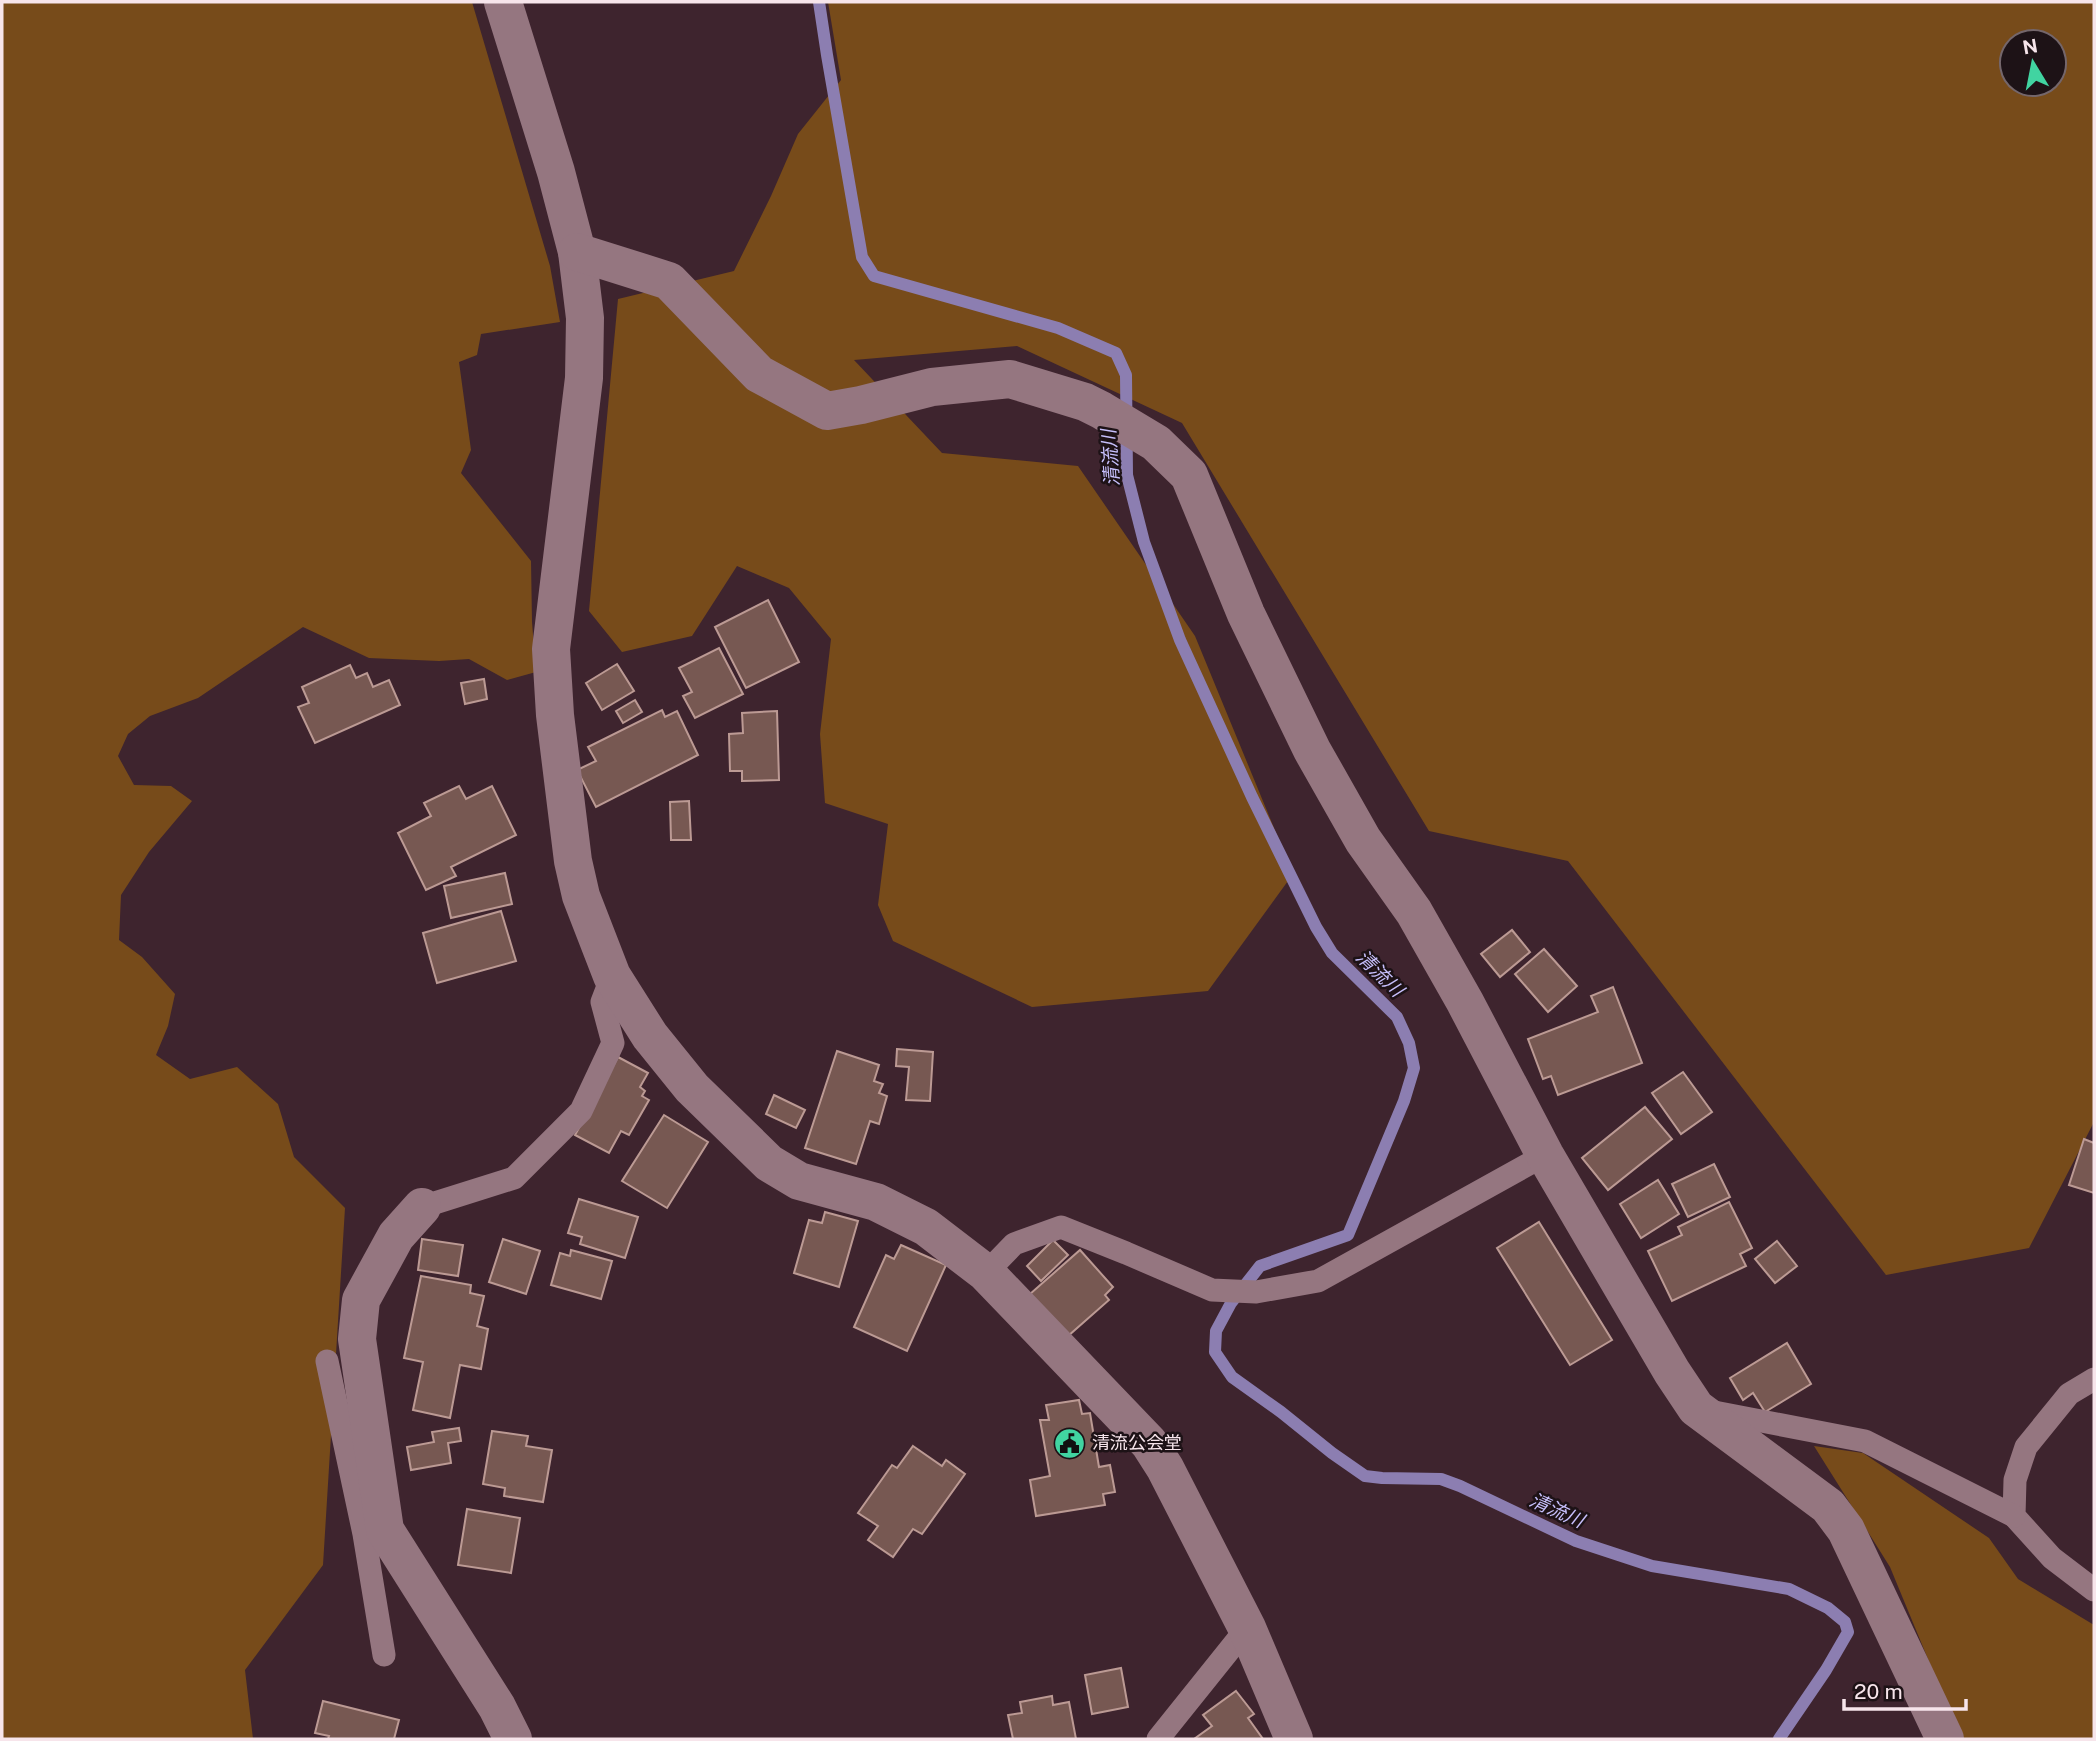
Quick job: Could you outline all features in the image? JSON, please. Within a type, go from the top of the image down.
[{"type":"street","points":[[503,2],[556,172],[576,252],[585,318],[584,378],[551,649],[555,715],[573,860],[581,896],[612,976],[650,1036],[692,1088],[769,1163],[799,1181],[876,1202],[926,1227],[986,1273],[1149,1443],[1166,1468],[1247,1628],[1294,1739]]},
{"type":"street","points":[[576,252],[669,281],[759,374],[827,411],[932,387],[1010,379],[1085,402],[1101,410],[1156,443],[1189,475],[1246,614],[1312,750],[1363,840],[1414,912],[1465,1002],[1545,1155],[1672,1372],[1696,1408],[1828,1506],[1846,1530],[1945,1739]]},
{"type":"street","points":[[422,1207],[396,1236],[361,1300],[357,1339],[374,1532],[497,1707],[513,1739]]},
{"type":"lane","points":[[422,1207],[514,1178],[581,1111],[613,1042],[602,1002],[612,976]]},
{"type":"lane","points":[[986,1273],[1014,1244],[1061,1227],[1212,1290],[1256,1292],[1318,1281],[1545,1155]]},
{"type":"lane","points":[[327,1361],[374,1532],[384,1656]]},
{"type":"lane","points":[[2014,1516],[2015,1480],[2026,1447],[2069,1394],[2094,1379]]},
{"type":"lane","points":[[1696,1408],[1865,1441],[2014,1516],[2052,1558],[2094,1590]]},
{"type":"lane","points":[[1158,1739],[1247,1628]]},
{"type":"shaded area","points":[[2,2],[472,2],[550,266],[560,322],[481,334],[477,355],[459,362],[471,450],[461,473],[531,561],[536,672],[507,680],[469,659],[439,661],[369,658],[303,627],[198,698],[150,716],[128,734],[118,756],[134,785],[171,786],[192,801],[149,852],[121,895],[119,940],[142,957],[175,994],[168,1026],[156,1055],[190,1079],[237,1067],[278,1104],[294,1157],[345,1208],[323,1565],[245,1670],[253,1739],[2,1739]]},
{"type":"shaded area","points":[[828,2],[2094,2],[2094,1122],[2029,1248],[1886,1275],[1568,861],[1429,831],[1182,423],[1017,346],[854,360],[942,453],[1078,466],[1195,636],[1293,874],[1208,991],[1032,1007],[893,941],[878,905],[888,824],[825,803],[820,734],[831,639],[789,588],[737,566],[692,636],[622,652],[589,611],[618,299],[734,271],[798,134],[841,80]]},
{"type":"shaded area","points":[[1814,1446],[1863,1453],[1989,1538],[2018,1579],[2094,1625],[2094,1739],[1961,1739],[1890,1567]]},
{"type":"building","points":[[768,600],[799,662],[746,688],[715,627]]},
{"type":"building","points":[[719,648],[743,694],[695,718],[683,696],[692,692],[679,668]]},
{"type":"building","points":[[617,664],[634,691],[602,710],[586,683]]},
{"type":"building","points":[[350,665],[356,678],[367,673],[373,687],[389,680],[400,705],[315,743],[298,707],[309,703],[302,687]]},
{"type":"building","points":[[484,679],[487,699],[465,704],[461,683]]},
{"type":"building","points":[[635,700],[642,712],[623,723],[616,711]]},
{"type":"building","points":[[662,710],[665,717],[677,711],[698,755],[596,807],[577,770],[596,761],[588,747]]},
{"type":"building","points":[[777,711],[779,780],[742,781],[742,771],[730,771],[729,734],[743,733],[742,713]]},
{"type":"building","points":[[459,786],[466,799],[492,786],[516,835],[451,867],[456,876],[426,890],[398,833],[431,816],[424,803]]},
{"type":"building","points":[[689,801],[691,840],[671,840],[670,802]]},
{"type":"building","points":[[505,873],[512,904],[451,918],[444,886]]},
{"type":"building","points":[[501,911],[516,961],[437,983],[423,933]]},
{"type":"building","points":[[1512,930],[1530,952],[1500,977],[1481,954]]},
{"type":"building","points":[[1544,949],[1577,986],[1548,1012],[1515,974]]},
{"type":"building","points":[[1613,987],[1642,1063],[1558,1095],[1551,1076],[1543,1079],[1528,1039],[1598,1012],[1591,996]]},
{"type":"building","points":[[897,1049],[933,1052],[930,1101],[906,1100],[909,1067],[896,1066]]},
{"type":"building","points":[[837,1051],[879,1065],[874,1081],[883,1084],[879,1093],[887,1096],[879,1124],[870,1121],[856,1164],[805,1148]]},
{"type":"building","points":[[618,1057],[648,1073],[640,1087],[645,1091],[642,1096],[649,1100],[629,1135],[621,1131],[609,1153],[575,1135]]},
{"type":"building","points":[[1683,1072],[1712,1112],[1681,1134],[1652,1093]]},
{"type":"building","points":[[774,1095],[805,1110],[796,1128],[766,1114]]},
{"type":"building","points":[[1645,1107],[1672,1139],[1608,1190],[1582,1158]]},
{"type":"building","points":[[664,1115],[708,1142],[667,1208],[622,1181]]},
{"type":"building","points":[[2084,1139],[2094,1143],[2094,1193],[2069,1185]]},
{"type":"building","points":[[1714,1164],[1730,1197],[1688,1217],[1672,1184]]},
{"type":"building","points":[[1658,1180],[1679,1214],[1641,1238],[1620,1204]]},
{"type":"building","points":[[579,1199],[638,1217],[625,1258],[580,1244],[582,1237],[568,1233]]},
{"type":"building","points":[[1729,1202],[1752,1248],[1740,1254],[1746,1266],[1672,1301],[1648,1251],[1682,1235],[1678,1227]]},
{"type":"building","points":[[825,1212],[858,1221],[839,1287],[794,1273],[809,1220],[822,1223]]},
{"type":"building","points":[[1539,1222],[1612,1340],[1570,1365],[1497,1248]]},
{"type":"building","points":[[422,1239],[463,1245],[458,1276],[418,1270]]},
{"type":"building","points":[[503,1239],[540,1251],[526,1294],[489,1282]]},
{"type":"building","points":[[1053,1240],[1068,1255],[1041,1281],[1027,1266]]},
{"type":"building","points":[[1777,1241],[1797,1266],[1775,1283],[1755,1259]]},
{"type":"building","points":[[901,1245],[946,1265],[907,1351],[854,1327],[886,1255],[894,1259]]},
{"type":"building","points":[[571,1250],[612,1261],[601,1299],[551,1285],[560,1253],[570,1256]]},
{"type":"building","points":[[1080,1250],[1113,1287],[1105,1295],[1109,1300],[1068,1336],[1030,1294]]},
{"type":"building","points":[[421,1276],[471,1285],[470,1293],[484,1296],[477,1326],[488,1329],[481,1369],[460,1365],[450,1418],[413,1410],[423,1362],[404,1358]]},
{"type":"building","points":[[1787,1343],[1811,1384],[1765,1412],[1753,1393],[1743,1400],[1730,1378]]},
{"type":"building","name":"清流公会堂","points":[[1079,1400],[1082,1414],[1090,1413],[1099,1467],[1110,1465],[1115,1492],[1103,1494],[1105,1505],[1036,1516],[1030,1480],[1050,1476],[1040,1420],[1049,1420],[1046,1405]]},
{"type":"building","points":[[459,1428],[461,1441],[448,1443],[451,1463],[411,1470],[407,1447],[434,1442],[432,1432]]},
{"type":"building","points":[[492,1431],[528,1436],[526,1446],[552,1450],[543,1502],[504,1496],[505,1488],[483,1484]]},
{"type":"building","points":[[913,1446],[942,1466],[946,1460],[965,1474],[922,1534],[913,1529],[893,1557],[868,1540],[878,1526],[858,1513],[892,1465],[897,1468]]},
{"type":"building","points":[[467,1509],[520,1518],[511,1573],[458,1565]]},
{"type":"building","points":[[1121,1668],[1128,1707],[1092,1714],[1085,1675]]},
{"type":"building","points":[[1236,1691],[1254,1714],[1248,1718],[1263,1739],[1194,1739],[1212,1726],[1203,1715]]},
{"type":"building","points":[[1052,1696],[1053,1705],[1069,1702],[1076,1739],[1013,1739],[1008,1715],[1022,1713],[1020,1702]]},
{"type":"building","points":[[323,1701],[399,1720],[394,1739],[328,1739],[329,1736],[315,1733]]},
{"type":"waterway","name":"清流川","points":[[819,2],[862,257],[874,276],[1058,328],[1116,353],[1126,375],[1127,475],[1144,542],[1180,640],[1252,797],[1316,927],[1332,953],[1397,1017],[1409,1043],[1414,1068],[1404,1101],[1348,1235],[1260,1266],[1231,1303],[1216,1331],[1215,1352],[1232,1377],[1365,1476],[1441,1479],[1576,1541],[1652,1566],[1789,1589],[1828,1608],[1845,1622],[1848,1632],[1826,1670],[1779,1739]]},
{"type":"place","name":"清流公会堂","points":[[1069,1443]]}]
